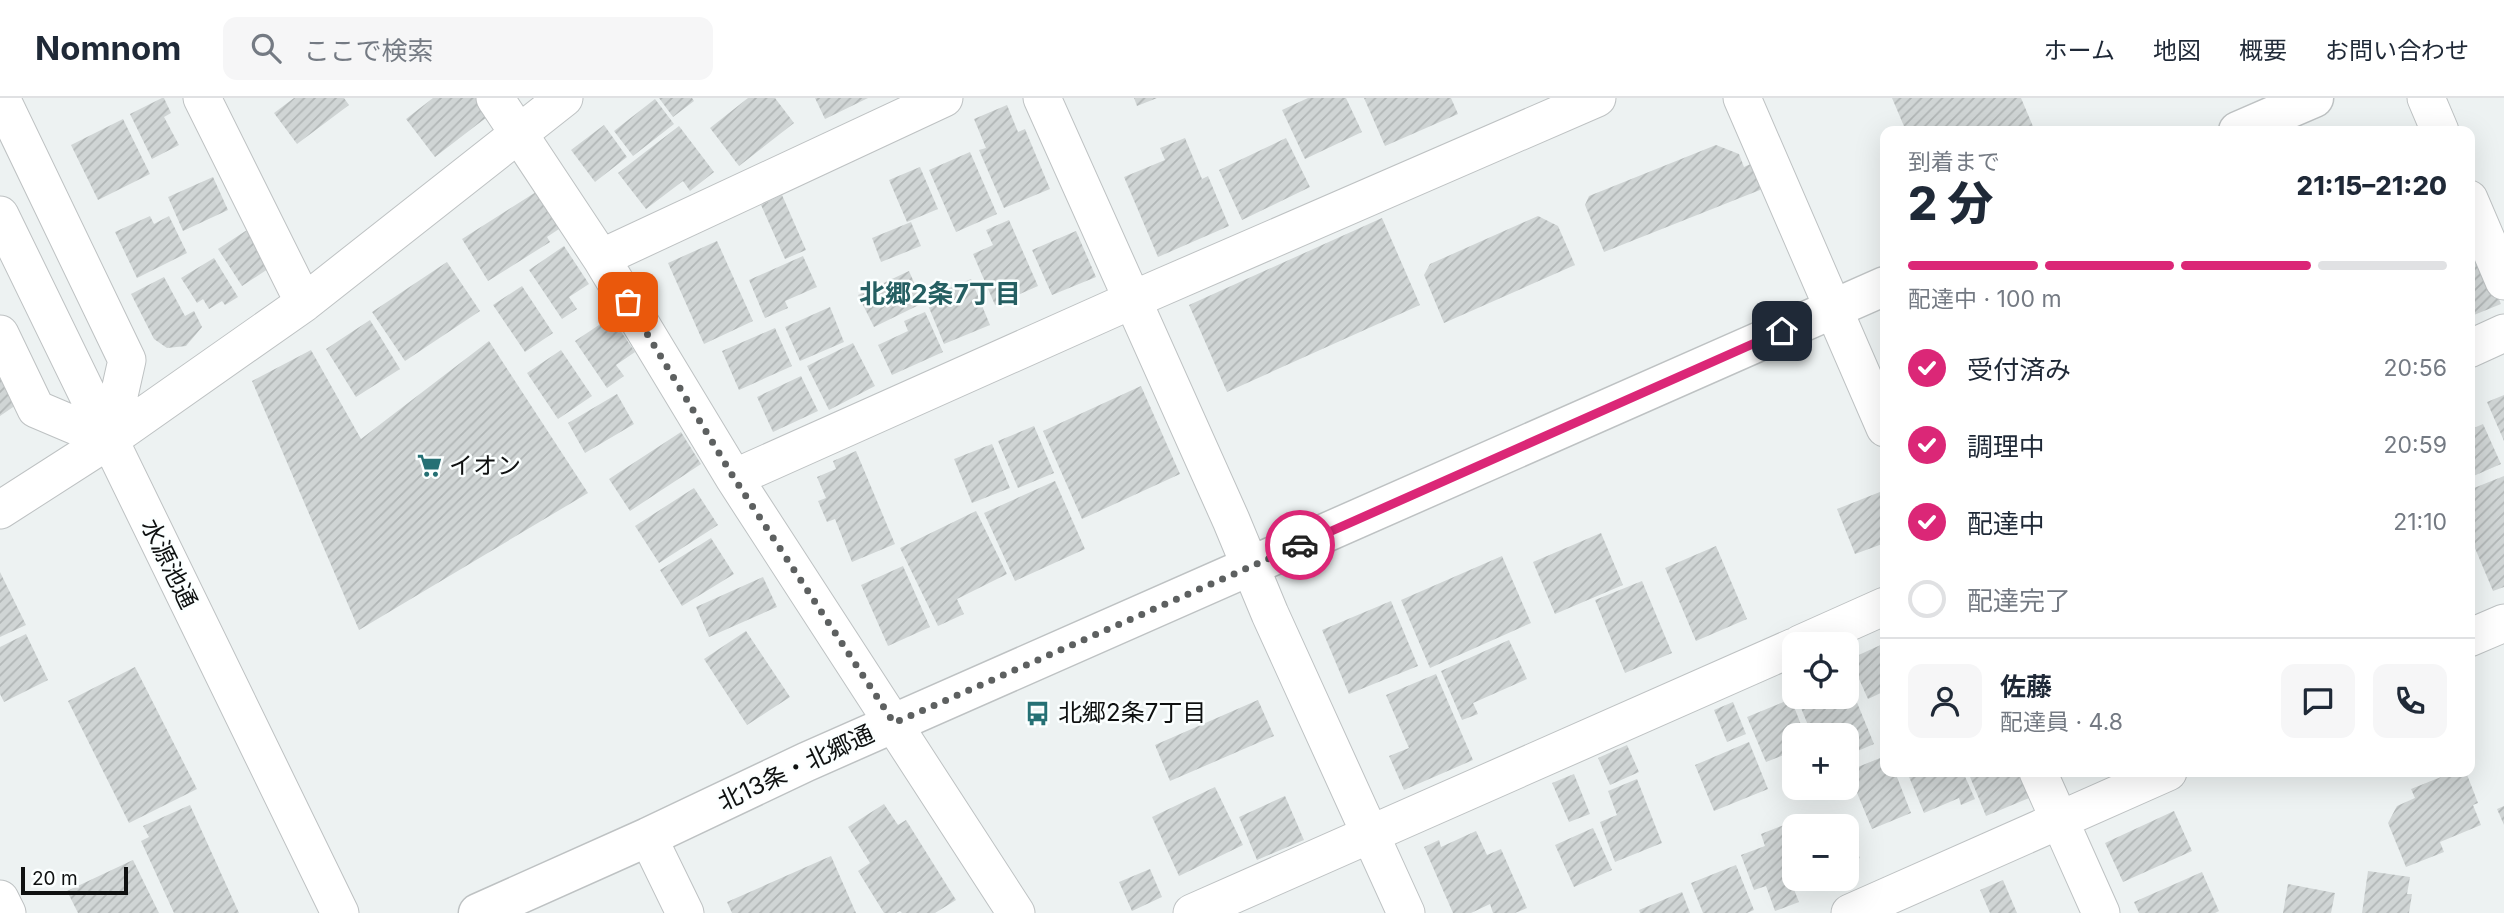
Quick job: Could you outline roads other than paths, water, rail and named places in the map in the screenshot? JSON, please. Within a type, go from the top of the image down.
[{"type":"main road","points":[[2250,126],[2314,98]]},
{"type":"main road","name":"北13条・北郷通","points":[[478,913],[806,762],[1880,288]]},
{"type":"street","points":[[1,98],[127,360],[109,440]]},
{"type":"street","points":[[202,98],[304,303]]},
{"type":"street","points":[[495,98],[601,258],[734,478],[1016,913]]},
{"type":"street","points":[[0,510],[109,440],[304,303],[564,98]]},
{"type":"street","points":[[601,258],[944,98]]},
{"type":"street","points":[[1042,98],[1406,913]]},
{"type":"street","points":[[734,478],[1132,300],[1597,98]]},
{"type":"street","points":[[1742,98],[1880,417]]},
{"type":"street","points":[[2426,98],[2438,126]]},
{"type":"street","points":[[2475,213],[2504,281]]},
{"type":"street","name":"水源池通","points":[[0,215],[340,913]]},
{"type":"street","points":[[2475,346],[2504,333]]},
{"type":"street","points":[[0,334],[36,409],[109,440]]},
{"type":"street","points":[[1827,632],[1880,608]]},
{"type":"street","points":[[2475,635],[2504,622]]},
{"type":"street","points":[[1192,913],[1782,652]]},
{"type":"street","points":[[2040,777],[2101,913]]},
{"type":"street","points":[[1850,913],[2157,777]]},
{"type":"street","points":[[648,837],[685,913]]},
{"type":"street","points":[[0,898],[7,913]]},
{"type":"place","name":"イオン","points":[[429,466]]},
{"type":"place","name":"北郷2条7丁目","points":[[1038,713]]},
{"type":"district","name":"北郷2条7丁目","points":[[940,294]]}]
